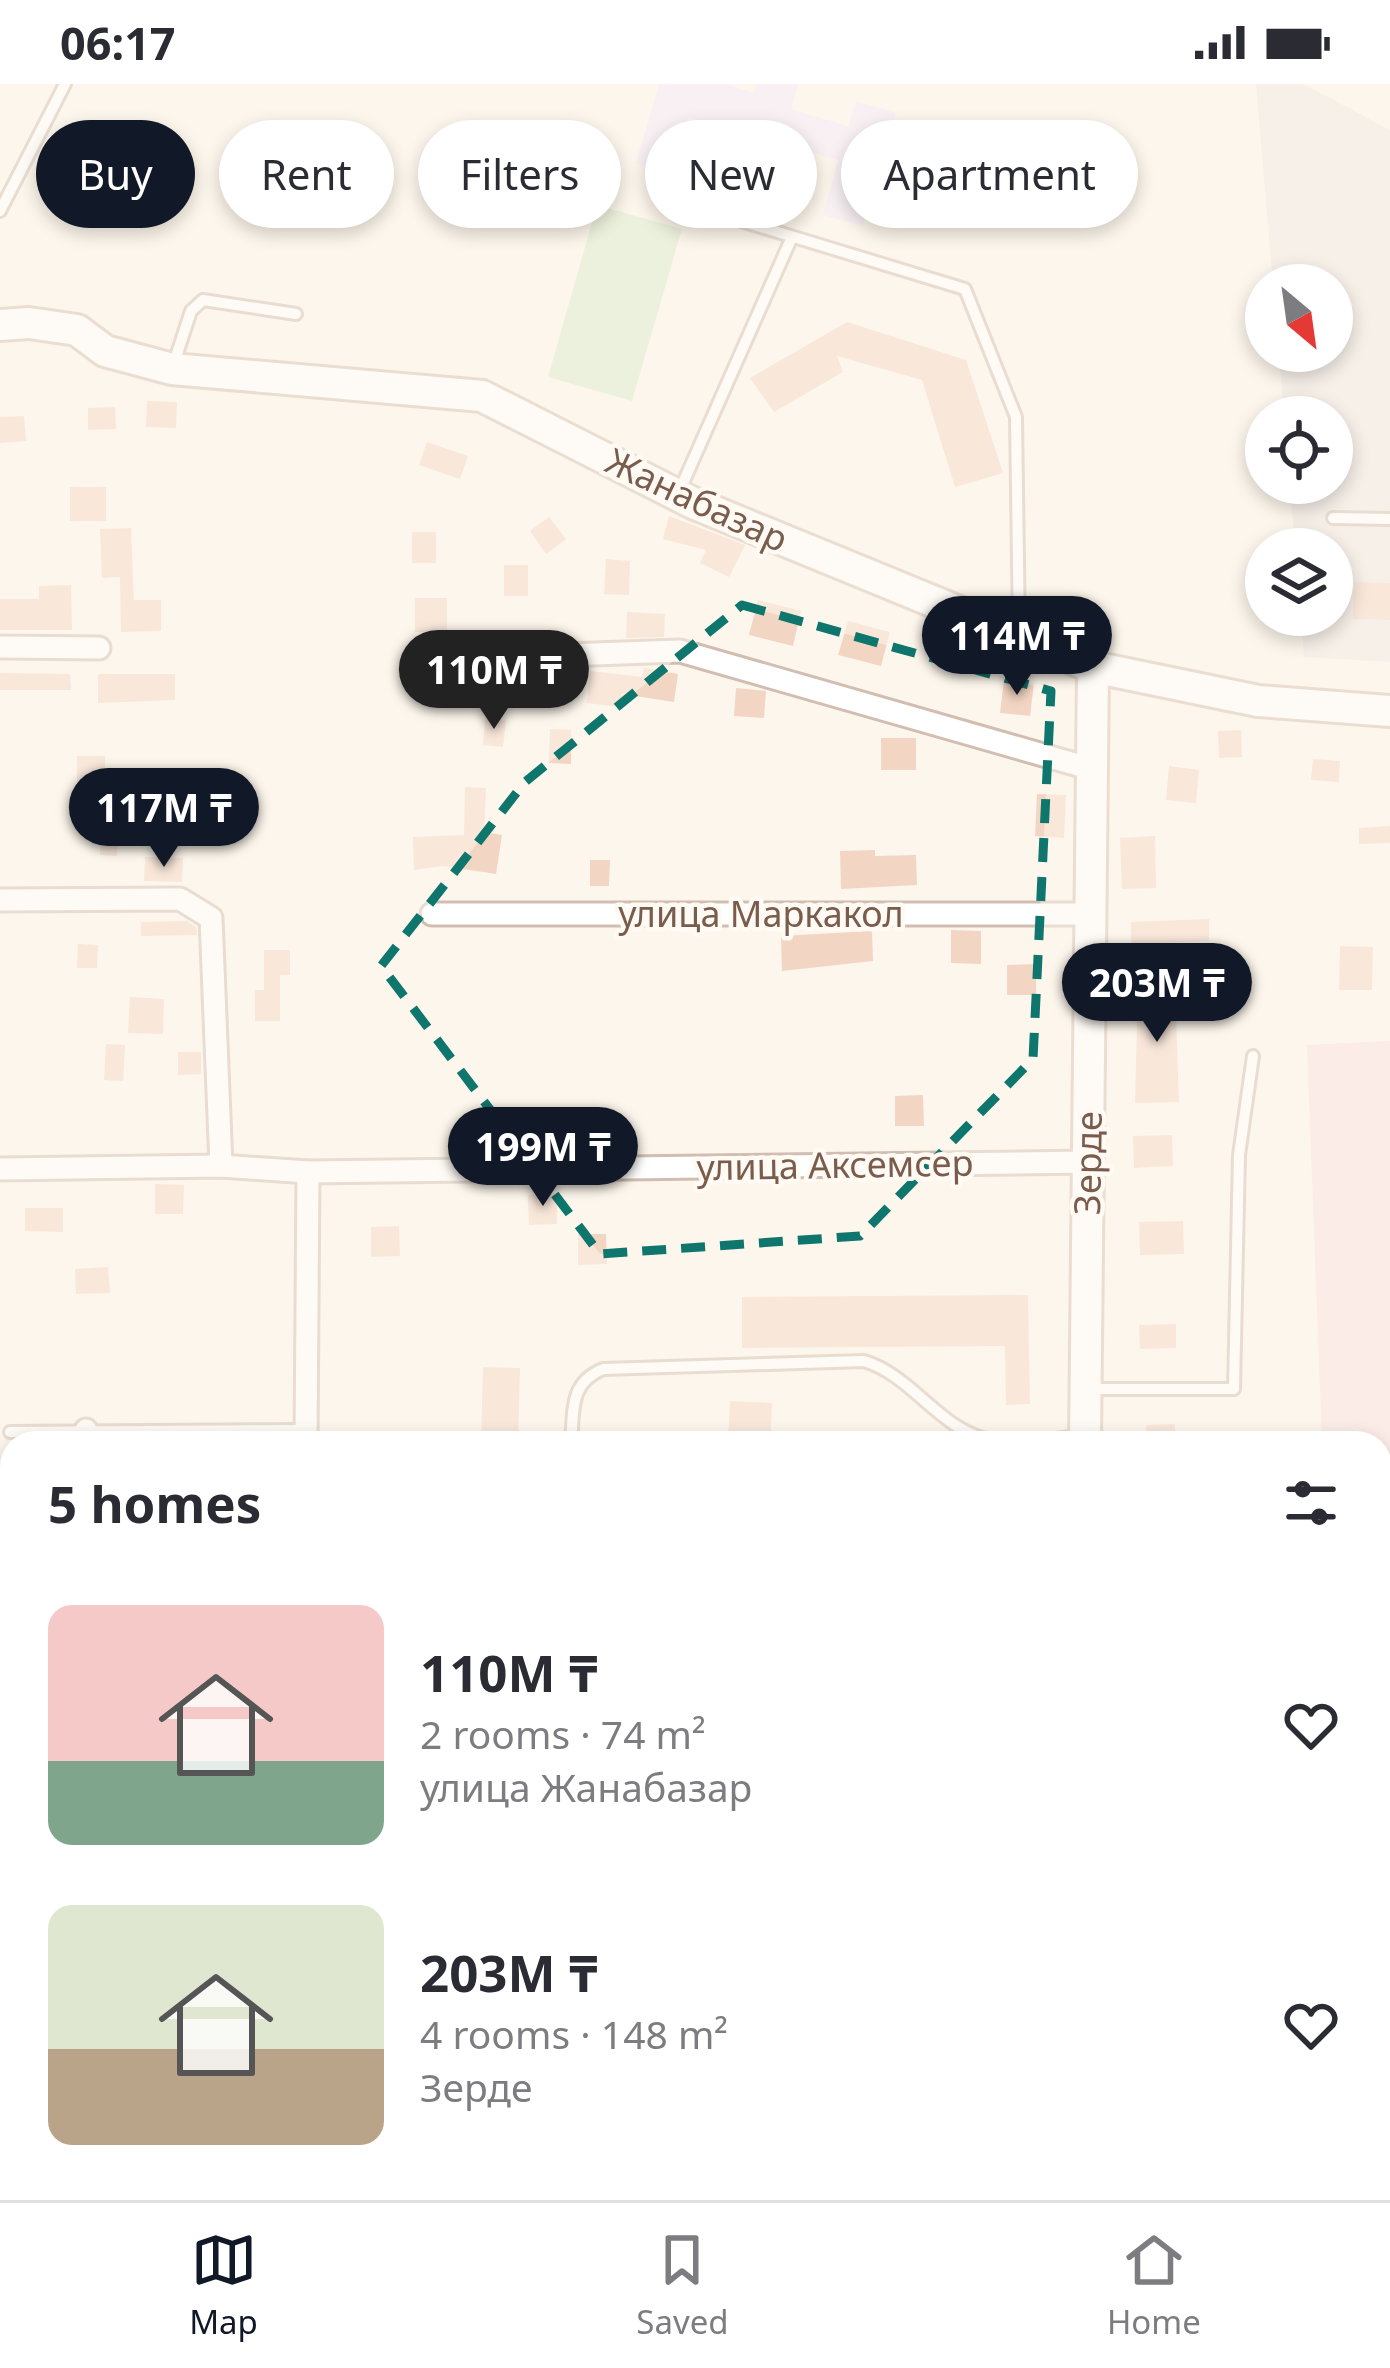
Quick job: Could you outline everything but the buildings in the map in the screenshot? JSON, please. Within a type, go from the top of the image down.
[{"type":"street","name":"Жанабазар","points":[[0,326],[29,323],[76,331],[105,351],[172,369],[482,396],[678,495],[1093,668],[1258,701],[1390,711]]},
{"type":"street","points":[[0,647],[99,648]]},
{"type":"street","points":[[478,658],[680,650],[1092,770]]},
{"type":"street","name":"Зерде","points":[[1085,1431],[1093,668]]},
{"type":"street","points":[[0,900],[180,899],[212,918],[221,1166]]},
{"type":"street","name":"улица Маркакол","points":[[432,914],[1090,914]]},
{"type":"street","name":"улица Аксемсер","points":[[0,1168],[221,1166],[308,1172],[1088,1162]]},
{"type":"street","points":[[306,1431],[308,1172]]},
{"type":"lane","points":[[0,211],[64,84]]},
{"type":"lane","points":[[762,228],[965,289],[1016,417],[1019,637]]},
{"type":"lane","points":[[678,495],[792,237]]},
{"type":"lane","points":[[172,369],[191,310],[203,300],[296,314]]},
{"type":"lane","points":[[1333,518],[1390,519]]},
{"type":"lane","points":[[1086,1389],[1234,1390],[1239,1155],[1253,1056]]},
{"type":"lane","points":[[572,1431],[575,1390],[586,1376],[603,1369],[864,1361],[883,1367],[967,1431]]},
{"type":"highlighted area","points":[[742,605],[1051,691],[1033,1059],[860,1236],[600,1254],[381,966],[525,782]]},
{"type":"shaded area","points":[[659,84],[725,84],[754,93],[757,84],[798,84],[791,109],[841,124],[841,220],[823,215],[838,160],[817,154],[817,120],[649,120]]},
{"type":"shaded area","points":[[1256,84],[1304,84],[1390,130],[1390,662],[1304,657],[1302,636],[1353,636],[1353,528],[1293,528],[1292,504],[1353,504],[1353,396],[1282,396],[1281,372],[1353,372],[1353,264],[1271,264]]},
{"type":"shaded area","points":[[856,101],[896,113],[894,120],[850,120]]},
{"type":"shaded area","points":[[645,132],[645,166],[636,163]]},
{"type":"shaded area","points":[[1390,1041],[1390,1431],[1322,1431],[1307,1045]]},
{"type":"green space","points":[[621,212],[645,219],[645,228],[682,229],[632,401],[548,377],[590,228],[621,228]]}]
